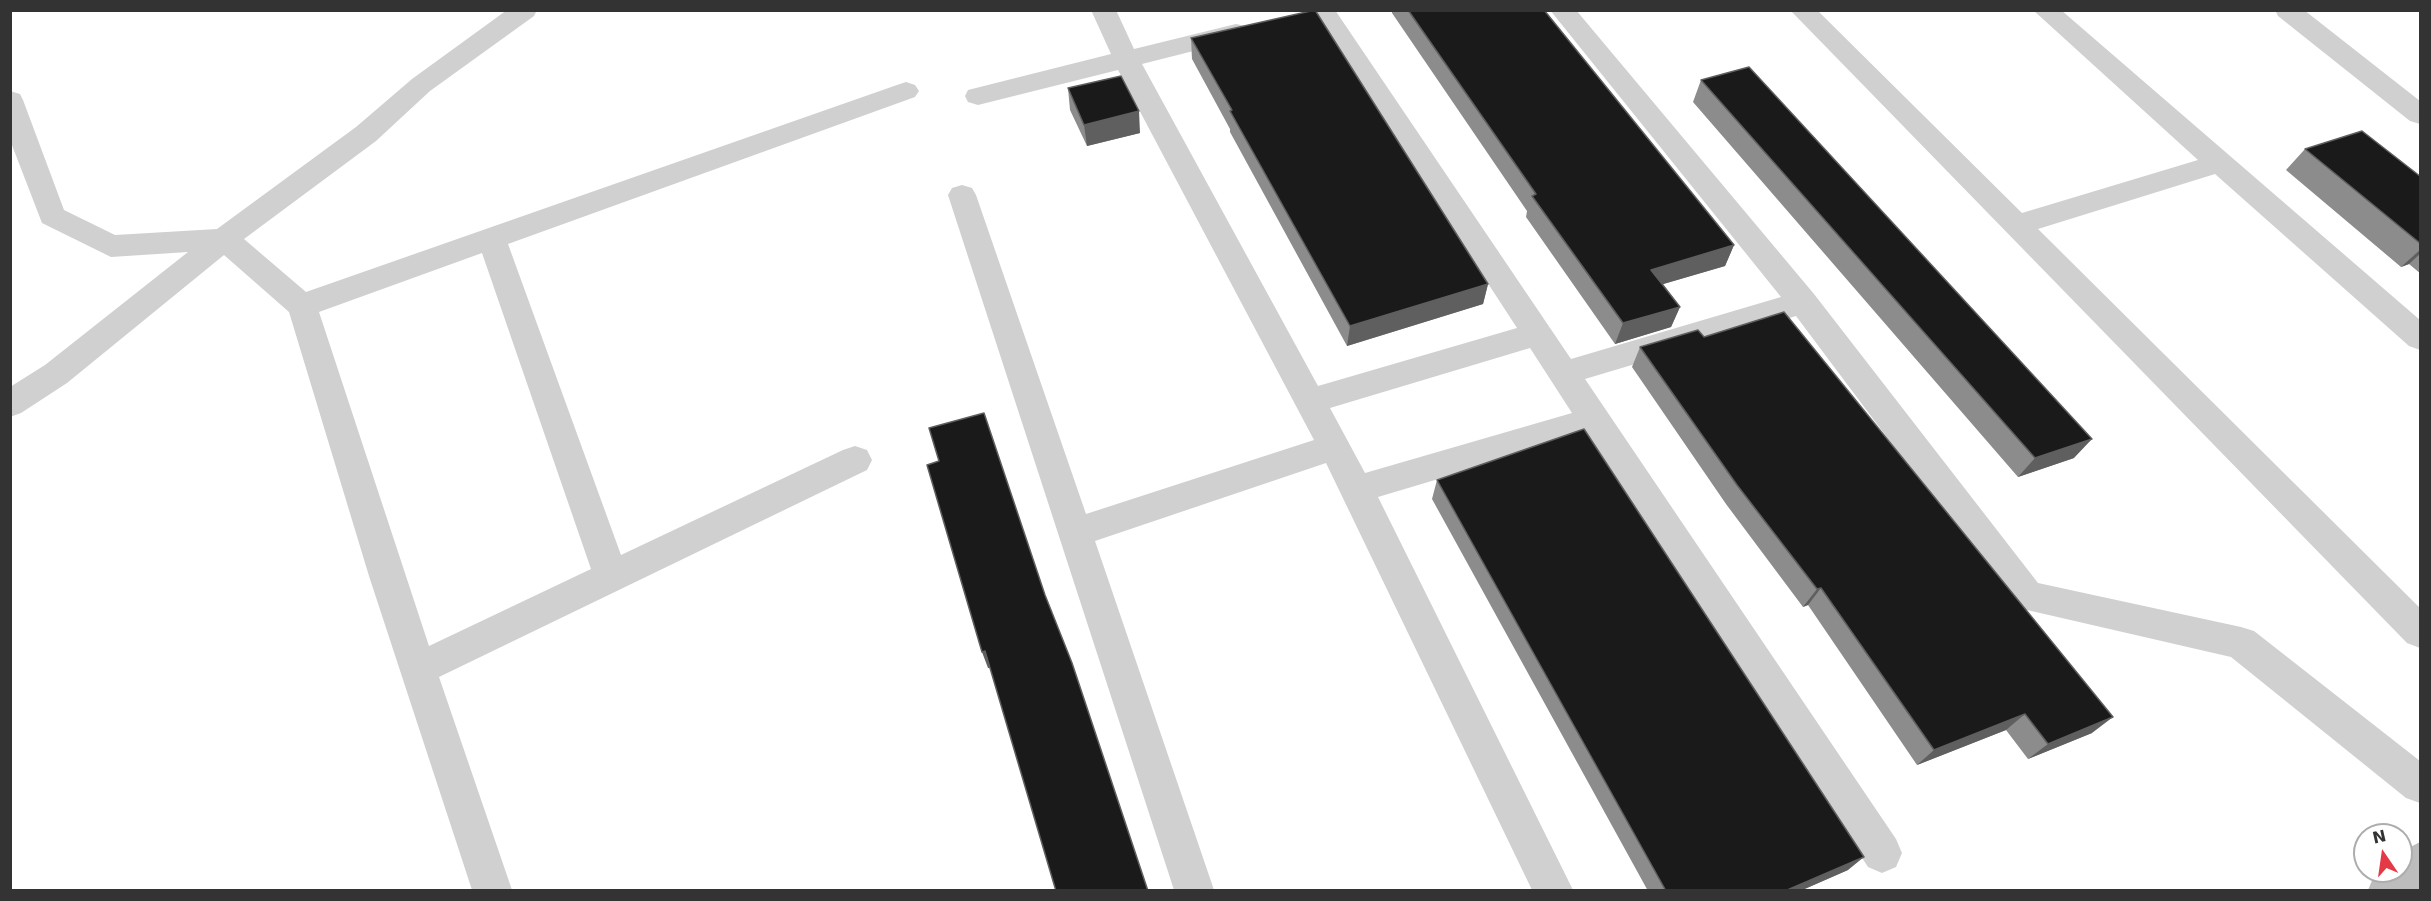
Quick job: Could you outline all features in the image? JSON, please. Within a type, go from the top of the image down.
[{"type":"street","points":[[10,405],[56,374],[224,240],[366,134],[421,85],[525,10]]},
{"type":"street","points":[[1103,10],[1127,61],[1357,489],[1553,891]]},
{"type":"street","points":[[1562,10],[1803,302],[2027,596],[2241,643],[2421,785]]},
{"type":"street","points":[[1802,10],[2421,632]]},
{"type":"street","points":[[2045,10],[2421,338]]},
{"type":"street","points":[[2287,10],[2421,115]]},
{"type":"street","points":[[1311,12],[1562,374],[1596,419],[1882,853]]},
{"type":"street","points":[[978,96],[1127,61],[1260,25]]},
{"type":"street","points":[[302,306],[906,91]]},
{"type":"street","points":[[10,100],[52,216],[111,246],[224,240],[302,306],[418,669],[492,891]]},
{"type":"street","points":[[2015,226],[2220,164]]},
{"type":"street","points":[[962,195],[1194,891]]},
{"type":"street","points":[[492,238],[611,576]]},
{"type":"street","points":[[1562,374],[1803,302]]},
{"type":"street","points":[[1309,402],[1536,334]]},
{"type":"street","points":[[1357,489],[1596,419]]},
{"type":"street","points":[[1074,533],[1333,447]]},
{"type":"street","points":[[418,669],[855,460]]},
{"type":"street","points":[[2388,891],[2421,862]]},
{"type":"building","points":[[1315,10],[1488,284],[1350,326],[1191,38]]},
{"type":"building","points":[[1408,10],[1544,10],[1734,245],[1651,270],[1680,307],[1623,323],[1532,196],[1536,194]]},
{"type":"building","points":[[1749,67],[2092,439],[2035,458],[1701,80]]},
{"type":"building","points":[[1121,76],[1139,111],[1084,125],[1068,88]]},
{"type":"building","points":[[2362,131],[2421,177],[2421,244],[2305,149]]},
{"type":"building","points":[[1784,312],[2113,717],[2048,744],[2025,714],[1934,750],[1821,588],[1817,589],[1737,485],[1640,347],[1698,330],[1704,337]]},
{"type":"building","points":[[984,413],[1045,595],[1072,663],[1148,891],[1056,891],[927,465],[939,461],[929,428]]},
{"type":"building","points":[[1584,429],[1864,857],[1785,891],[1666,891],[1437,480]]}]
